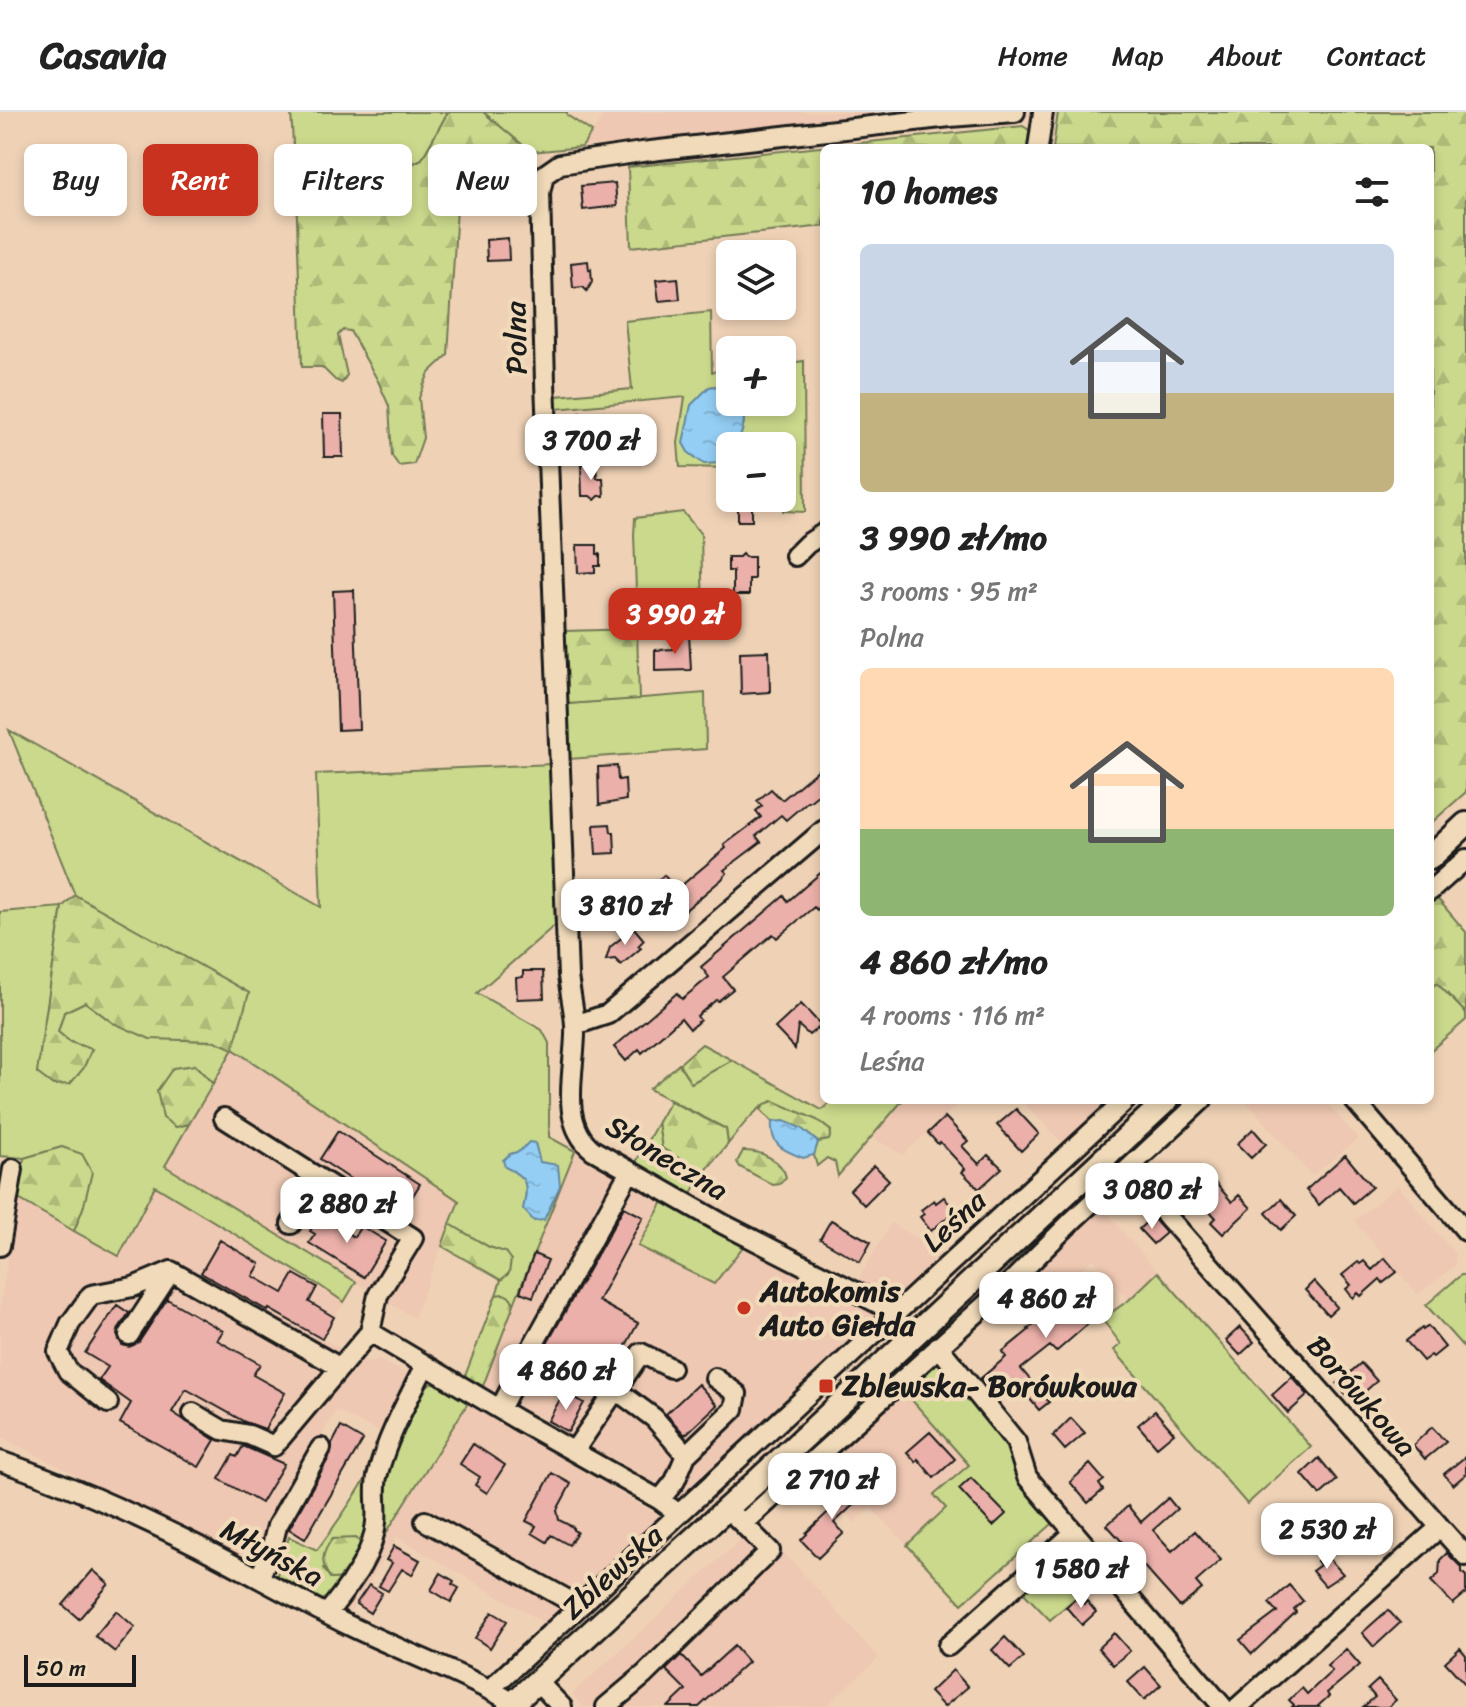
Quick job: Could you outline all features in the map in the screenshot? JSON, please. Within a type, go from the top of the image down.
[{"type":"main road","points":[[1434,854],[1466,824]]},
{"type":"main road","name":"Zblewska","points":[[511,1705],[735,1516],[1163,1104]]},
{"type":"street","name":"Polna","points":[[575,1025],[568,976],[545,382],[540,193],[544,175],[560,164],[642,152],[1015,112]]},
{"type":"street","points":[[1039,144],[1043,112]]},
{"type":"street","points":[[795,556],[820,536]]},
{"type":"street","points":[[575,1025],[608,1014],[820,833]]},
{"type":"street","points":[[1434,887],[1466,859]]},
{"type":"street","name":"Słoneczna","points":[[575,1025],[572,1104],[577,1131],[593,1150],[723,1224],[897,1313]]},
{"type":"street","name":"Leśna","points":[[490,1689],[1122,1104]]},
{"type":"street","name":"Zblewska","points":[[735,1516],[1013,1280],[1198,1104]]},
{"type":"street","points":[[1357,1104],[1466,1231]]},
{"type":"street","points":[[193,1413],[222,1430],[249,1435],[274,1446],[370,1332],[378,1295],[413,1238],[224,1118]]},
{"type":"street","points":[[0,1246],[13,1169]]},
{"type":"street","points":[[500,1409],[630,1171]]},
{"type":"street","name":"Borówkowa","points":[[1125,1172],[1466,1556]]},
{"type":"street","points":[[291,1224],[320,1179]]},
{"type":"street","points":[[171,1271],[339,1367]]},
{"type":"street","points":[[129,1335],[171,1271]]},
{"type":"street","points":[[108,1403],[68,1371],[58,1352],[70,1324],[91,1295],[133,1287],[171,1271]]},
{"type":"street","points":[[370,1332],[660,1500],[679,1514]]},
{"type":"street","points":[[938,1346],[1016,1442],[1027,1477],[1223,1707]]},
{"type":"street","points":[[574,1451],[641,1353],[671,1368]]},
{"type":"street","points":[[327,1614],[362,1566],[373,1542],[377,1521],[377,1476],[392,1435],[425,1365]]},
{"type":"street","points":[[660,1500],[675,1481],[686,1455],[734,1409],[737,1394],[715,1378]]},
{"type":"street","points":[[616,1390],[654,1418],[686,1455]]},
{"type":"street","points":[[259,1578],[270,1554],[277,1526],[321,1448]]},
{"type":"street","name":"Młyńska","points":[[0,1461],[119,1507],[327,1614],[490,1689],[511,1705]]},
{"type":"street","points":[[606,1707],[644,1675],[770,1551],[735,1516]]},
{"type":"street","points":[[425,1521],[579,1606]]},
{"type":"street","points":[[1238,1707],[1440,1527]]},
{"type":"street","points":[[948,1646],[1074,1533]]},
{"type":"street","points":[[537,1681],[562,1707]]},
{"type":"shaded area","points":[[606,112],[919,112],[582,147]]},
{"type":"shaded area","points":[[233,1049],[459,1201],[414,1318],[165,1166]]},
{"type":"shaded area","points":[[900,1104],[958,1104],[903,1155],[871,1137]]},
{"type":"shaded area","points":[[1025,1104],[1107,1104],[1064,1145]]},
{"type":"shaded area","points":[[1249,1104],[1328,1104],[1358,1139],[1312,1176]]},
{"type":"shaded area","points":[[575,1151],[878,1317],[686,1497],[680,1497],[483,1386]]},
{"type":"shaded area","points":[[1398,1185],[1455,1254],[1455,1266],[1418,1295],[1354,1221]]},
{"type":"shaded area","points":[[155,1186],[344,1302],[323,1339],[369,1362],[380,1360],[412,1376],[384,1434],[336,1411],[250,1565],[0,1436],[0,1307],[17,1198],[119,1256]]},
{"type":"shaded area","points":[[1102,1208],[1158,1272],[1129,1300],[1093,1259],[1059,1288],[1039,1265]]},
{"type":"shaded area","points":[[891,1223],[946,1255],[891,1305],[855,1285]]},
{"type":"shaded area","points":[[903,1390],[969,1465],[935,1494],[947,1507],[907,1545],[871,1508],[854,1523],[810,1475]]},
{"type":"shaded area","points":[[468,1403],[660,1516],[659,1522],[546,1624],[397,1537],[348,1616],[337,1611]]},
{"type":"shaded area","points":[[758,1523],[879,1658],[825,1707],[583,1707],[572,1694]]},
{"type":"green space","points":[[291,112],[448,112],[422,159],[412,164],[412,144],[293,144]]},
{"type":"green space","points":[[448,112],[483,112],[521,144],[430,144]]},
{"type":"green space","points":[[483,112],[567,112],[592,132],[582,147],[537,151],[537,144],[521,144]]},
{"type":"green space","points":[[1058,112],[1466,112],[1466,792],[1434,820],[1434,144],[1054,144]]},
{"type":"green space","points":[[1023,126],[1032,132],[1030,144],[850,144]]},
{"type":"green space","points":[[820,147],[820,226],[631,247],[628,167]]},
{"type":"green space","points":[[428,148],[428,216],[456,216],[448,355],[429,373],[419,398],[423,438],[414,464],[399,466],[392,456],[389,406],[350,331],[343,330],[338,335],[347,375],[342,383],[322,367],[302,367],[297,216],[412,216],[412,164],[422,159]]},
{"type":"green space","points":[[711,312],[712,372],[716,372],[716,386],[709,387],[716,468],[680,467],[678,443],[685,397],[556,409],[556,396],[632,389],[625,321]]},
{"type":"green space","points":[[804,361],[805,512],[796,512],[796,432],[742,432],[744,416],[796,416],[796,362]]},
{"type":"green space","points":[[683,512],[701,534],[703,616],[637,617],[635,518]]},
{"type":"green space","points":[[637,629],[639,699],[567,704],[564,631]]},
{"type":"green space","points":[[705,693],[706,749],[569,759],[567,704]]},
{"type":"green space","points":[[9,730],[321,907],[316,774],[554,764],[555,925],[477,993],[542,1030],[549,1043],[549,1137],[575,1151],[514,1304],[507,1296],[496,1295],[501,1280],[509,1273],[506,1253],[489,1247],[450,1224],[459,1201],[233,1049],[213,1084],[195,1065],[176,1127],[189,1124],[165,1166],[356,1282],[344,1302],[155,1186],[119,1256],[74,1231],[84,1205],[62,1147],[24,1158],[0,1156],[0,912],[62,907],[37,1073],[83,1069],[91,1049],[70,1042],[58,1032],[64,1012],[85,1002],[113,1023],[188,1040],[215,1041],[249,993],[75,895]]},
{"type":"green space","points":[[75,895],[249,993],[233,1049],[215,1041],[150,1039],[113,1023],[85,1002],[64,1012],[58,1032],[70,1042],[92,1049],[83,1069],[70,1084],[53,1085],[37,1073],[62,907]]},
{"type":"green space","points":[[1437,898],[1466,932],[1466,1013],[1437,983],[1434,985],[1434,901]]},
{"type":"green space","points":[[1437,983],[1466,1013],[1466,1020],[1434,1048],[1434,985]]},
{"type":"green space","points":[[702,1044],[732,1060],[691,1083],[679,1064]]},
{"type":"green space","points":[[732,1060],[822,1110],[828,1104],[900,1104],[838,1176],[835,1162],[827,1158],[817,1166],[814,1155],[818,1142],[829,1140],[831,1131],[817,1120],[773,1101],[754,1113],[728,1144],[726,1129],[649,1089],[679,1064],[692,1083]]},
{"type":"green space","points":[[195,1065],[213,1084],[189,1124],[176,1127],[163,1118],[157,1091],[173,1068]]},
{"type":"green space","points":[[670,1101],[726,1129],[728,1144],[704,1173],[662,1148],[658,1122]]},
{"type":"green space","points":[[774,1101],[817,1120],[831,1131],[829,1140],[818,1142],[791,1124],[772,1122],[761,1110],[765,1104]]},
{"type":"green space","points":[[658,1122],[662,1148],[704,1173],[690,1196],[635,1164]]},
{"type":"green space","points":[[62,1147],[82,1154],[92,1172],[74,1231],[17,1198],[24,1158]]},
{"type":"green space","points":[[743,1151],[769,1157],[780,1166],[786,1177],[780,1184],[773,1185],[740,1167],[737,1162]]},
{"type":"green space","points":[[664,1200],[745,1244],[714,1284],[638,1246]]},
{"type":"green space","points":[[450,1224],[489,1247],[505,1252],[511,1260],[509,1273],[501,1280],[442,1246]]},
{"type":"green space","points":[[1158,1272],[1311,1447],[1247,1504],[1114,1350],[1121,1344],[1102,1319],[1129,1300]]},
{"type":"green space","points":[[1461,1275],[1466,1275],[1466,1350],[1426,1305]]},
{"type":"green space","points":[[504,1294],[514,1304],[483,1386],[465,1376],[496,1295]]},
{"type":"green space","points":[[937,1359],[1069,1509],[962,1604],[907,1545],[946,1508],[934,1495],[969,1465],[903,1390]]},
{"type":"green space","points":[[433,1382],[454,1390],[468,1403],[383,1538],[366,1532],[364,1547],[323,1568],[331,1579],[346,1578],[335,1594],[322,1604],[277,1575],[289,1537],[317,1550],[358,1491],[420,1390]]},
{"type":"green space","points":[[356,1538],[364,1547],[346,1578],[331,1579],[324,1564],[328,1544],[332,1539]]},
{"type":"green space","points":[[1058,1558],[1068,1558],[1090,1585],[1050,1620],[1021,1590]]},
{"type":"water","points":[[716,386],[716,416],[744,416],[744,419],[742,432],[716,432],[716,463],[704,464],[688,452],[683,443],[691,405],[709,387]]},
{"type":"water","points":[[784,1121],[801,1128],[818,1142],[814,1155],[803,1158],[779,1146],[773,1137],[772,1122]]},
{"type":"water","points":[[529,1142],[535,1143],[540,1162],[558,1165],[560,1186],[544,1220],[534,1221],[523,1209],[526,1194],[523,1179],[505,1167],[503,1160]]},
{"type":"building","points":[[615,183],[617,206],[583,210],[581,186]]},
{"type":"building","points":[[508,238],[509,260],[487,261],[486,240]]},
{"type":"building","points":[[588,261],[592,282],[587,291],[583,287],[573,288],[571,263]]},
{"type":"building","points":[[678,278],[680,299],[659,301],[656,280]]},
{"type":"building","points":[[580,413],[595,413],[596,420],[599,420],[600,439],[580,440]]},
{"type":"building","points":[[323,414],[342,414],[343,457],[324,457]]},
{"type":"building","points":[[581,464],[596,464],[597,478],[603,478],[604,496],[595,500],[582,496]]},
{"type":"building","points":[[738,512],[752,512],[752,521],[738,521]]},
{"type":"building","points":[[577,545],[597,545],[600,566],[595,566],[595,572],[578,573]]},
{"type":"building","points":[[742,554],[754,557],[754,579],[749,579],[749,595],[733,595],[733,571],[728,571],[728,557]]},
{"type":"building","points":[[354,590],[359,729],[338,730],[333,591]]},
{"type":"building","points":[[674,634],[689,634],[691,670],[655,671],[655,650],[674,649]]},
{"type":"building","points":[[769,651],[770,692],[741,694],[740,652]]},
{"type":"building","points":[[617,766],[618,780],[625,779],[626,800],[599,805],[598,767]]},
{"type":"building","points":[[820,768],[820,793],[786,820],[781,815],[756,836],[761,842],[724,870],[727,873],[722,879],[683,912],[677,905],[663,916],[650,900],[657,894],[650,887],[664,875],[676,890],[726,848],[724,845],[761,817],[756,811],[762,806],[757,801],[771,789],[782,800]]},
{"type":"building","points":[[610,824],[611,832],[614,832],[615,853],[596,854],[594,825]]},
{"type":"building","points":[[820,873],[820,907],[817,910],[814,907],[777,938],[773,934],[723,977],[733,989],[697,1016],[700,1020],[690,1029],[681,1018],[642,1053],[639,1049],[626,1061],[614,1047],[677,993],[682,999],[709,977],[701,967],[784,896],[788,901]]},
{"type":"building","points":[[634,928],[644,940],[638,946],[641,948],[621,965],[615,959],[606,960],[610,947]]},
{"type":"building","points":[[523,971],[543,971],[544,998],[517,999],[516,978],[523,977]]},
{"type":"building","points":[[801,1004],[820,1024],[809,1035],[798,1025],[795,1049],[775,1028]]},
{"type":"building","points":[[1016,1109],[1039,1134],[1021,1151],[997,1125]]},
{"type":"building","points":[[945,1117],[968,1141],[962,1146],[979,1164],[988,1155],[1002,1168],[979,1189],[962,1172],[965,1169],[928,1133]]},
{"type":"building","points":[[1253,1129],[1266,1144],[1251,1158],[1237,1144]]},
{"type":"building","points":[[338,1131],[420,1184],[402,1213],[320,1159]]},
{"type":"building","points":[[1345,1155],[1372,1187],[1353,1203],[1339,1187],[1319,1205],[1306,1190]]},
{"type":"building","points":[[874,1165],[889,1180],[864,1205],[850,1190]]},
{"type":"building","points":[[1205,1171],[1232,1202],[1239,1195],[1251,1208],[1223,1234],[1211,1222],[1216,1218],[1200,1200],[1192,1207],[1180,1193]]},
{"type":"building","points":[[944,1197],[955,1211],[931,1231],[920,1217],[924,1214],[921,1210]]},
{"type":"building","points":[[1281,1199],[1296,1216],[1281,1230],[1266,1213]]},
{"type":"building","points":[[624,1207],[643,1217],[598,1301],[638,1323],[606,1383],[544,1349]]},
{"type":"building","points":[[319,1217],[354,1237],[361,1226],[386,1241],[364,1277],[309,1243],[315,1234],[310,1231]]},
{"type":"building","points":[[1152,1217],[1166,1233],[1153,1244],[1139,1229]]},
{"type":"building","points":[[831,1220],[871,1242],[860,1262],[820,1239]]},
{"type":"building","points":[[220,1240],[260,1264],[253,1276],[283,1293],[294,1274],[317,1287],[309,1302],[334,1317],[322,1339],[201,1273]]},
{"type":"building","points":[[534,1254],[548,1260],[533,1297],[520,1292]]},
{"type":"building","points":[[1385,1258],[1397,1272],[1383,1283],[1380,1279],[1361,1296],[1358,1293],[1353,1298],[1346,1289],[1351,1285],[1342,1275],[1364,1261],[1372,1270]]},
{"type":"building","points":[[1094,1272],[1108,1287],[1101,1293],[1107,1300],[1092,1313],[1096,1317],[1056,1352],[1050,1346],[1021,1369],[1049,1402],[1039,1410],[1014,1380],[994,1396],[980,1379],[1006,1357],[1002,1352],[1043,1316],[1048,1321],[1077,1296],[1073,1292]]},
{"type":"building","points":[[1314,1281],[1337,1307],[1328,1315],[1305,1290]]},
{"type":"building","points":[[167,1299],[223,1331],[217,1340],[260,1364],[253,1375],[285,1393],[265,1429],[245,1422],[186,1389],[172,1412],[215,1440],[199,1467],[120,1423],[131,1403],[99,1380],[108,1367],[85,1353],[117,1305],[129,1313],[117,1335],[122,1345],[129,1347],[139,1342]]},
{"type":"building","points":[[1428,1326],[1445,1347],[1423,1361],[1406,1341]]},
{"type":"building","points":[[1240,1327],[1254,1342],[1240,1355],[1226,1340]]},
{"type":"building","points":[[1361,1363],[1377,1381],[1354,1401],[1337,1384]]},
{"type":"building","points":[[1292,1377],[1308,1395],[1288,1413],[1272,1395]]},
{"type":"building","points":[[698,1384],[717,1405],[685,1435],[666,1414]]},
{"type":"building","points":[[564,1392],[584,1403],[568,1432],[548,1421]]},
{"type":"building","points":[[1155,1411],[1174,1433],[1157,1447],[1138,1425]]},
{"type":"building","points":[[1071,1418],[1085,1433],[1065,1450],[1053,1436]]},
{"type":"building","points":[[341,1427],[363,1440],[305,1539],[289,1529],[331,1454],[332,1444]]},
{"type":"building","points":[[1432,1427],[1446,1442],[1425,1459],[1413,1445]]},
{"type":"building","points":[[930,1432],[955,1459],[934,1478],[918,1459],[916,1462],[907,1452]]},
{"type":"building","points":[[473,1444],[505,1465],[487,1493],[475,1485],[480,1477],[460,1464]]},
{"type":"building","points":[[243,1446],[284,1464],[261,1503],[219,1479],[233,1455],[237,1457]]},
{"type":"building","points":[[1466,1456],[1466,1474],[1453,1485],[1444,1474]]},
{"type":"building","points":[[1319,1458],[1337,1480],[1320,1495],[1302,1474]]},
{"type":"building","points":[[1090,1464],[1104,1480],[1099,1484],[1103,1490],[1088,1503],[1070,1482]]},
{"type":"building","points":[[552,1473],[571,1484],[557,1510],[559,1520],[577,1532],[569,1545],[551,1535],[547,1542],[532,1533],[536,1526],[526,1521]]},
{"type":"building","points":[[971,1478],[1006,1514],[993,1526],[959,1489]]},
{"type":"building","points":[[846,1479],[863,1496],[834,1523],[844,1533],[818,1558],[801,1540],[840,1501],[833,1493]]},
{"type":"building","points":[[1168,1498],[1177,1509],[1153,1530],[1172,1551],[1195,1531],[1221,1560],[1196,1582],[1202,1589],[1180,1607],[1107,1525],[1128,1506],[1141,1522]]},
{"type":"building","points":[[394,1546],[420,1560],[412,1575],[402,1569],[388,1591],[379,1586],[392,1563],[386,1560]]},
{"type":"building","points":[[1447,1553],[1466,1576],[1466,1593],[1453,1604],[1431,1581],[1439,1574],[1440,1560]]},
{"type":"building","points":[[1325,1554],[1343,1574],[1325,1586],[1312,1571],[1320,1565],[1317,1561]]},
{"type":"building","points":[[93,1570],[109,1584],[79,1619],[63,1605]]},
{"type":"building","points":[[441,1573],[459,1588],[451,1602],[431,1590]]},
{"type":"building","points":[[369,1585],[382,1593],[370,1613],[356,1604]]},
{"type":"building","points":[[1289,1585],[1303,1601],[1294,1609],[1296,1612],[1252,1654],[1240,1640],[1277,1612],[1269,1603]]},
{"type":"building","points":[[1078,1597],[1084,1604],[1087,1601],[1096,1612],[1082,1625],[1066,1607]]},
{"type":"building","points":[[1388,1610],[1400,1623],[1374,1647],[1362,1633]]},
{"type":"building","points":[[116,1611],[135,1627],[115,1652],[95,1636]]},
{"type":"building","points":[[492,1612],[507,1621],[490,1648],[475,1638]]},
{"type":"building","points":[[1114,1633],[1130,1651],[1113,1665],[1098,1648]]},
{"type":"building","points":[[1005,1637],[1024,1657],[1010,1669],[992,1650]]},
{"type":"building","points":[[734,1646],[748,1662],[699,1707],[668,1707],[686,1690],[666,1670],[681,1655],[701,1676]]},
{"type":"building","points":[[1460,1648],[1466,1655],[1466,1685],[1445,1662]]},
{"type":"building","points":[[1346,1649],[1360,1665],[1327,1693],[1329,1696],[1319,1707],[1292,1707],[1294,1705],[1289,1700],[1302,1688],[1307,1694],[1332,1671],[1327,1666]]},
{"type":"building","points":[[1145,1667],[1161,1685],[1144,1700],[1128,1682]]},
{"type":"building","points":[[953,1670],[968,1687],[944,1707],[930,1692]]},
{"type":"building","points":[[1378,1680],[1396,1700],[1388,1707],[1363,1707],[1375,1697],[1368,1689]]},
{"type":"place","name":"Autokomis Auto Giełda","points":[[744,1308]]},
{"type":"place","name":"Zblewska- Borówkowa","points":[[826,1386]]}]
